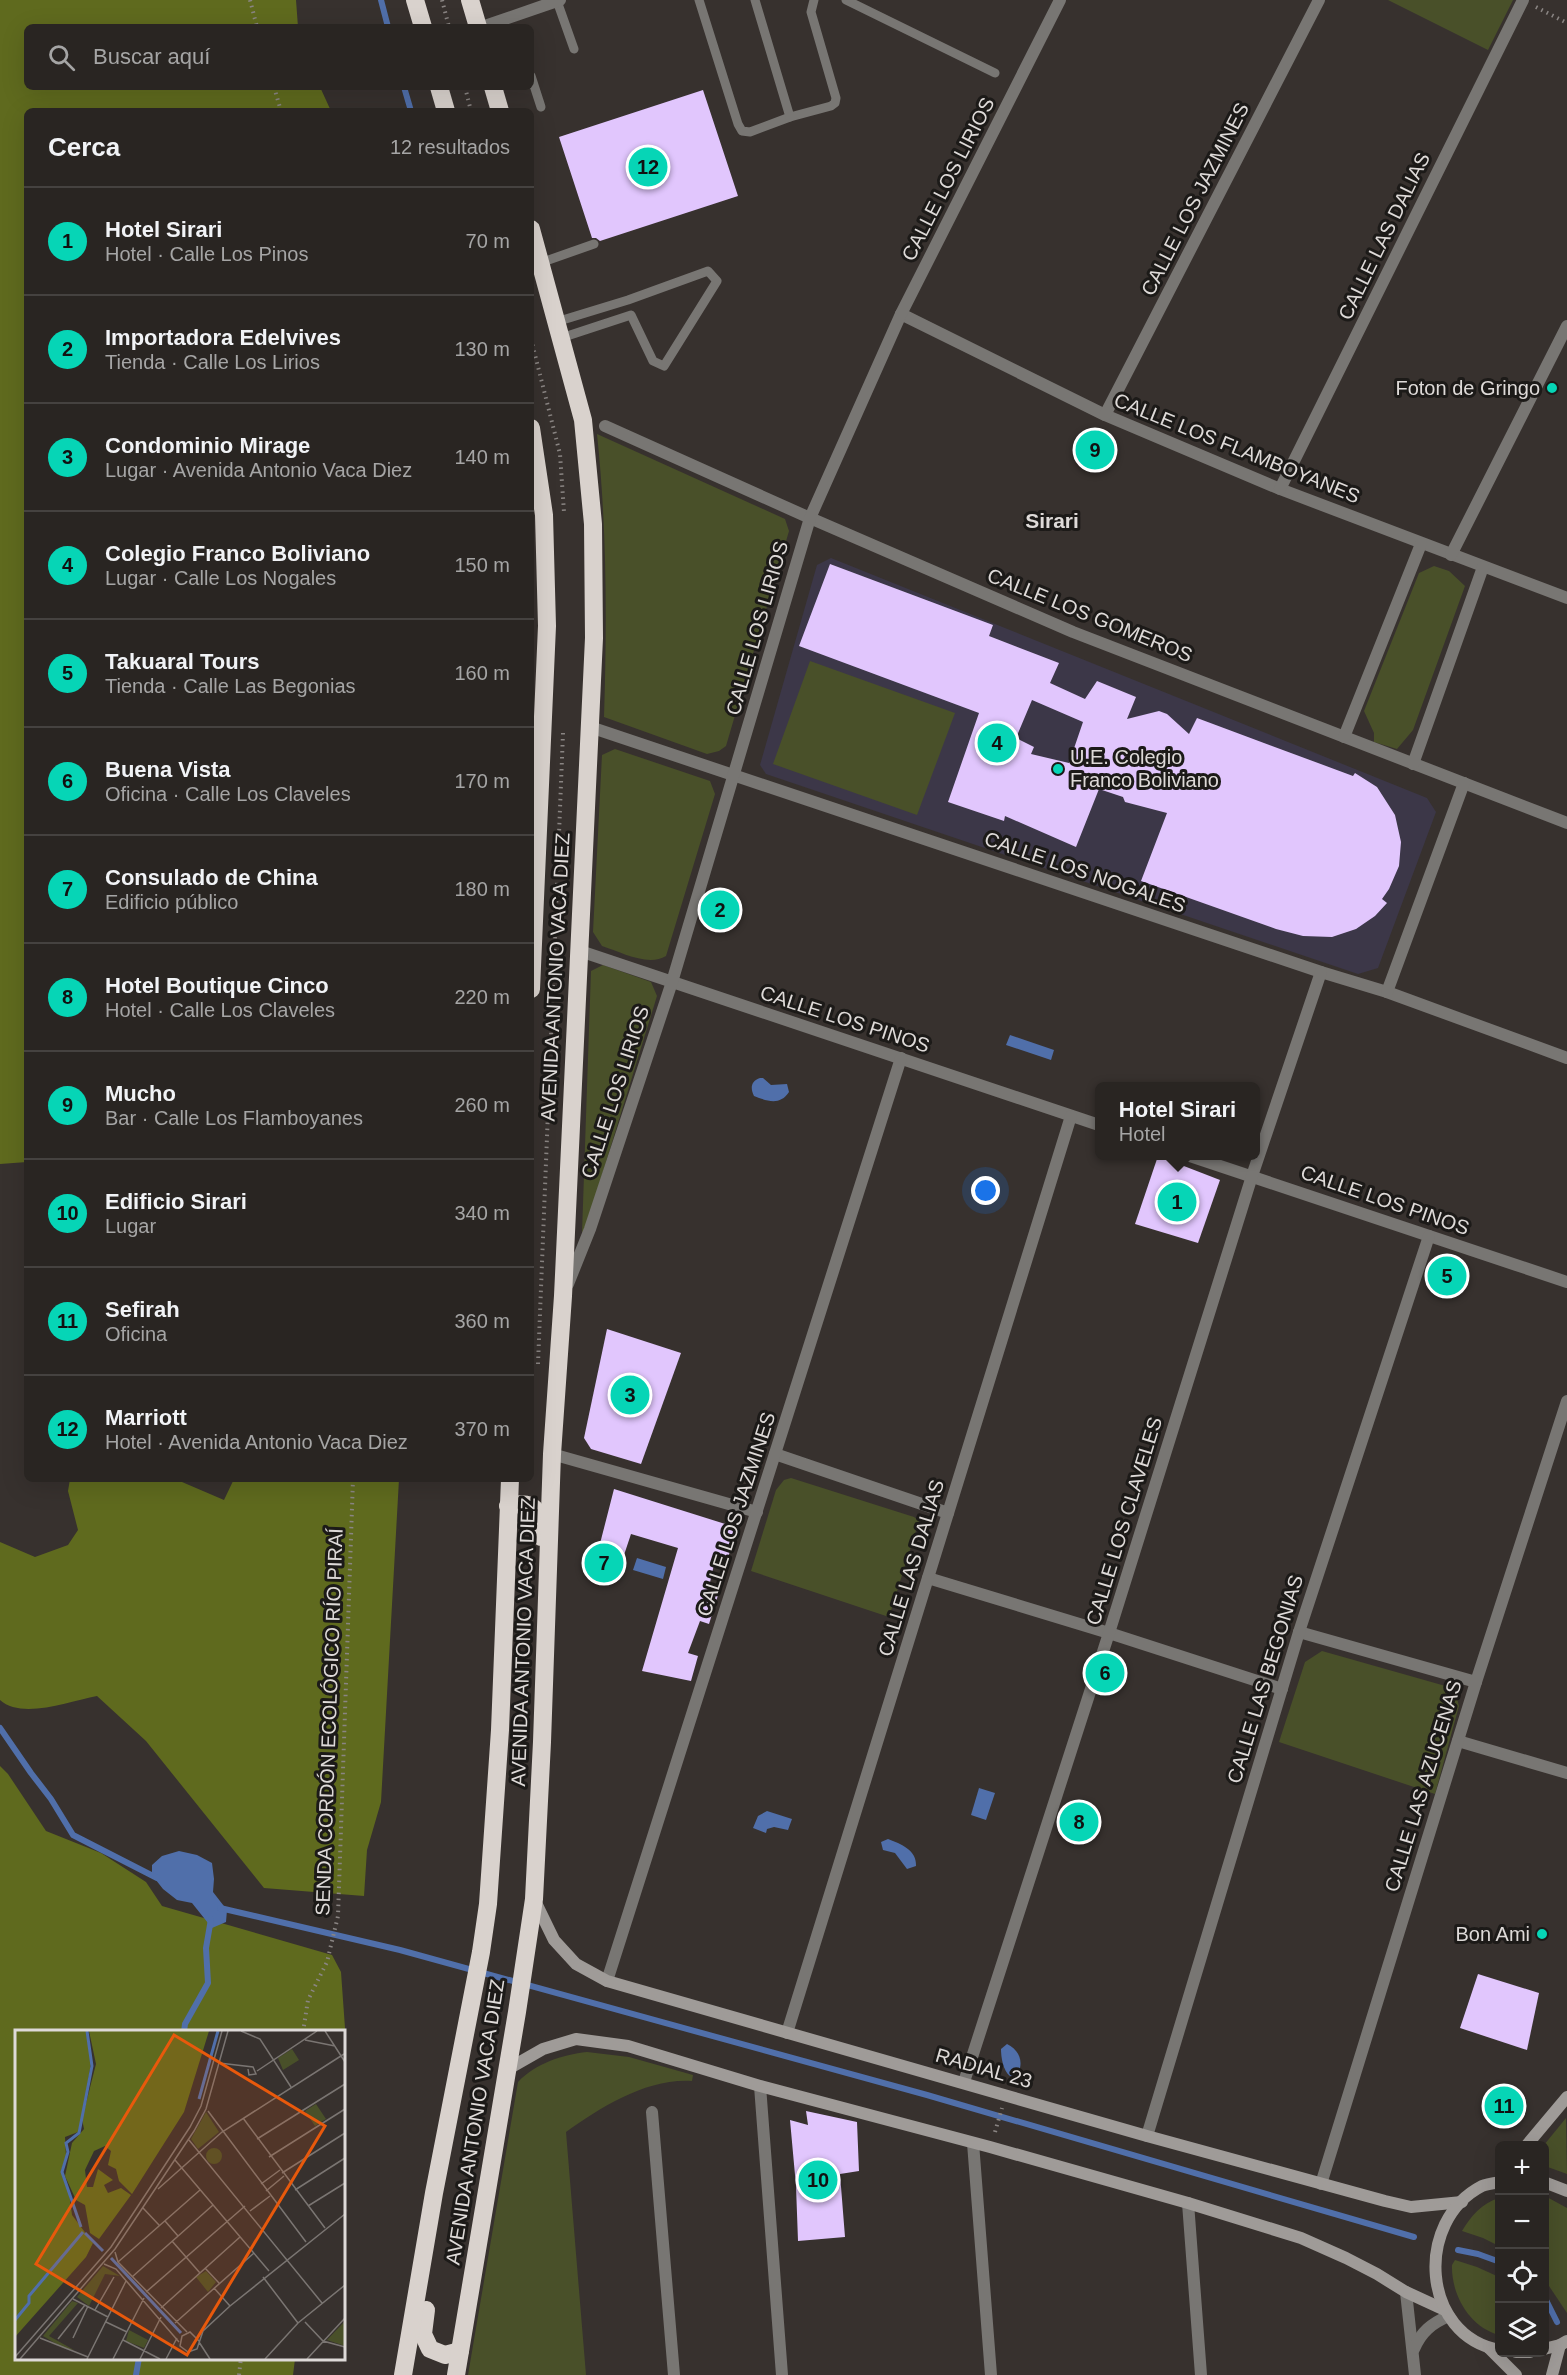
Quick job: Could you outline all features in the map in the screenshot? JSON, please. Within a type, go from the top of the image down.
[{"type":"highway","points":[[416,0],[422,24]]},
{"type":"highway","points":[[475,1],[479,24]]},
{"type":"highway","points":[[440,90],[445,108]]},
{"type":"highway","points":[[495,90],[499,108]]},
{"type":"highway","name":"AVENIDA ANTONIO VACA DIEZ","points":[[456,2375],[508,2069],[534,1899],[552,1454],[562,1296],[594,638],[593,524],[582,420],[534,240]]},
{"type":"highway","name":"AVENIDA ANTONIO VACA DIEZ","points":[[534,450],[543,515],[547,626],[534,921]]},
{"type":"highway","name":"AVENIDA ANTONIO VACA DIEZ","points":[[403,2375],[434,2193],[481,1952],[488,1904],[500,1730],[510,1482]]},
{"type":"highway","points":[[508,1506],[528,1503],[538,1514],[548,1586]]},
{"type":"highway","points":[[434,2193],[439,2237],[423,2337],[428,2347],[436,2354],[449,2355],[460,2351]]},
{"type":"street","points":[[514,22],[558,0]]},
{"type":"street","name":"CALLE LOS LIRIOS","points":[[562,1296],[590,1229],[672,982],[810,518],[901,314],[1060,0]]},
{"type":"street","name":"CALLE LOS JAZMINES","points":[[1105,416],[1319,0]]},
{"type":"street","name":"CALLE LAS DALIAS","points":[[1280,489],[1523,0]]},
{"type":"street","name":"CALLE LOS FLAMBOYANES","points":[[901,314],[1105,416],[1280,489],[1421,544],[1567,597]]},
{"type":"street","points":[[1451,555],[1567,326]]},
{"type":"street","name":"CALLE LOS GOMEROS","points":[[605,426],[1073,632],[1567,823]]},
{"type":"street","points":[[1344,737],[1421,544]]},
{"type":"street","points":[[1413,764],[1483,567]]},
{"type":"street","name":"CALLE LOS NOGALES","points":[[590,727],[1321,972],[1387,992],[1567,1058]]},
{"type":"street","points":[[1387,992],[1464,783]]},
{"type":"street","name":"CALLE LOS PINOS","points":[[579,951],[1095,1124]]},
{"type":"street","name":"CALLE LOS CLAVELES","points":[[1260,1152],[1321,972]]},
{"type":"street","name":"CALLE LOS JAZMINES","points":[[608,1981],[901,1058]]},
{"type":"street","name":"CALLE LAS DALIAS","points":[[787,2033],[1071,1116]]},
{"type":"street","name":"CALLE LOS PINOS","points":[[1205,1160],[1567,1282]]},
{"type":"street","name":"CALLE LOS CLAVELES","points":[[964,2082],[1109,1633],[1257,1160]]},
{"type":"street","name":"CALLE LAS BEGONIAS","points":[[1147,2136],[1299,1632],[1429,1236]]},
{"type":"street","name":"CALLE LAS AZUCENAS","points":[[1321,2184],[1476,1682],[1567,1401]]},
{"type":"street","points":[[552,1454],[757,1512]]},
{"type":"street","points":[[775,1454],[948,1513]]},
{"type":"street","points":[[928,1578],[1282,1689]]},
{"type":"street","points":[[1299,1632],[1476,1682]]},
{"type":"street","points":[[1458,1740],[1567,1773]]},
{"type":"street","name":"RADIAL 23","points":[[534,1899],[554,1940],[576,1964],[608,1981],[1321,2184],[1412,2207],[1462,2202]]},
{"type":"street","points":[[508,2069],[543,2049],[576,2039],[628,2046],[760,2086],[1188,2203],[1301,2238],[1377,2274],[1447,2313]]},
{"type":"street","points":[[760,2086],[782,2375]]},
{"type":"street","points":[[1529,2141],[1567,2097]]},
{"type":"street","points":[[652,2112],[674,2375]]},
{"type":"street","points":[[974,2143],[991,2375]]},
{"type":"street","points":[[1495,2175],[1462,2202],[1444,2225],[1435,2253],[1435,2282],[1447,2313],[1460,2329],[1494,2349],[1516,2375]]},
{"type":"street","points":[[1482,2186],[1495,2183]]},
{"type":"street","points":[[1549,2184],[1567,2191]]},
{"type":"street","points":[[1188,2203],[1202,2375]]},
{"type":"street","points":[[1406,2292],[1414,2349],[1415,2375]]},
{"type":"street","points":[[1414,2349],[1418,2340],[1431,2325],[1447,2313]]},
{"type":"street","points":[[1552,2375],[1563,2343]]},
{"type":"lane","points":[[558,0],[574,49]]},
{"type":"lane","points":[[699,0],[738,123],[742,130],[750,132],[835,103],[836,98],[811,12],[814,0]]},
{"type":"lane","points":[[754,0],[790,117]]},
{"type":"lane","points":[[846,0],[995,73]]},
{"type":"lane","points":[[534,85],[541,107]]},
{"type":"lane","points":[[540,263],[594,244]]},
{"type":"lane","points":[[558,330],[628,300],[708,271],[717,280],[664,366],[653,362],[632,315],[628,300]]},
{"type":"lane","points":[[558,330],[632,315]]},
{"type":"path","points":[[250,0],[256,24]]},
{"type":"path","points":[[442,0],[448,24]]},
{"type":"path","points":[[1523,0],[1567,23]]},
{"type":"path","points":[[275,90],[280,108]]},
{"type":"path","points":[[466,90],[470,108]]},
{"type":"path","name":"SENDA CORDÓN ECOLÓGICO RÍO PIRAÍ","points":[[303,2030],[308,2000],[327,1962],[338,1916],[353,1482]]},
{"type":"path","points":[[993,2140],[1003,2107]]},
{"type":"path","points":[[239,2375],[241,2360]]},
{"type":"shaded area","name":"U.E. Colegio Franco Boliviano","points":[[831,558],[1427,798],[1436,812],[1378,968],[1358,974],[766,774],[760,765],[817,565]]},
{"type":"green space","points":[[0,0],[296,0],[298,24],[24,24],[24,90],[321,90],[330,108],[24,108],[24,1162],[0,1164]]},
{"type":"green space","points":[[1388,0],[1513,0],[1488,50]]},
{"type":"green space","points":[[597,434],[785,519],[789,531],[726,746],[719,751],[707,754],[604,717],[605,576],[603,505]]},
{"type":"green space","points":[[1434,566],[1449,571],[1465,586],[1413,730],[1397,749],[1374,742],[1374,733],[1364,711],[1419,573]]},
{"type":"green space","points":[[810,661],[955,713],[917,815],[773,764]]},
{"type":"green space","points":[[615,749],[710,781],[715,794],[666,956],[659,959],[634,957],[602,946],[593,932],[602,755]]},
{"type":"green space","points":[[603,965],[651,982],[657,996],[586,1227],[582,1233],[591,971]]},
{"type":"green space","points":[[791,1478],[914,1517],[919,1521],[889,1617],[751,1571],[776,1490],[784,1480]]},
{"type":"green space","points":[[70,1482],[182,1482],[224,1500],[233,1482],[399,1482],[381,1802],[367,1850],[364,1896],[264,1888],[146,1741],[97,1696],[33,1709],[9,1706],[0,1700],[0,1542],[35,1557],[68,1545],[78,1530],[68,1491]]},
{"type":"green space","points":[[1322,1651],[1449,1687],[1456,1695],[1459,1706],[1435,1794],[1279,1742],[1305,1662]]},
{"type":"green space","points":[[0,1766],[8,1774],[46,1831],[101,1853],[146,1882],[162,1906],[332,1955],[341,1972],[346,2042],[345,2064],[345,2030],[15,2030],[15,2360],[295,2360],[293,2375],[0,2375]]},
{"type":"green space","points":[[587,2052],[629,2057],[693,2075],[692,2081],[658,2084],[625,2096],[566,2132],[586,2375],[468,2375],[518,2082],[525,2075],[550,2061]]},
{"type":"green space","points":[[1566,2118],[1567,2174],[1549,2167],[1547,2141]]},
{"type":"green space","points":[[1549,2198],[1567,2208],[1567,2313],[1549,2286]]},
{"type":"green space","points":[[1495,2200],[1495,2244],[1462,2231],[1477,2211]]},
{"type":"green space","points":[[1455,2260],[1495,2275],[1495,2334],[1479,2325],[1464,2308],[1455,2287],[1452,2265]]},
{"type":"water","points":[[1010,1035],[1054,1050],[1051,1060],[1006,1045]]},
{"type":"water","points":[[760,1078],[771,1085],[787,1084],[789,1092],[777,1101],[768,1101],[754,1096],[752,1085]]},
{"type":"water","points":[[637,1558],[666,1567],[663,1579],[633,1570]]},
{"type":"water","points":[[979,1788],[995,1793],[986,1820],[971,1815]]},
{"type":"water","points":[[767,1811],[792,1819],[788,1830],[774,1827],[767,1829],[766,1833],[753,1828],[758,1816]]},
{"type":"water","points":[[888,1839],[911,1852],[916,1860],[916,1866],[907,1869],[895,1853],[883,1850],[881,1842]]},
{"type":"water","points":[[179,1851],[197,1855],[212,1863],[213,1892],[227,1910],[226,1922],[212,1928],[192,1903],[177,1900],[163,1889],[152,1875],[152,1865],[162,1856]]},
{"type":"water","points":[[1007,2044],[1015,2049],[1020,2060],[1018,2074],[1010,2076],[1001,2056],[1001,2049]]},
{"type":"building","points":[[703,90],[738,196],[600,241],[592,238],[559,137]]},
{"type":"building","points":[[830,564],[993,625],[989,636],[1059,663],[1050,683],[1085,699],[1097,681],[1136,697],[1127,719],[1159,711],[1167,714],[1189,734],[1197,718],[1353,776],[1355,773],[1377,787],[1395,815],[1401,842],[1399,866],[1382,899],[1387,903],[1375,916],[1356,929],[1332,937],[1303,936],[1276,929],[1141,881],[1167,813],[1125,802],[1123,797],[1099,789],[1076,847],[1005,816],[1004,821],[948,802],[979,713],[799,646]],"holes":[[[1032,700],[1083,722],[1069,763],[1031,754],[1034,747],[1016,738]]]},
{"type":"building","points":[[1157,1160],[1168,1160],[1220,1180],[1198,1243],[1135,1224]]},
{"type":"building","points":[[607,1329],[681,1353],[641,1464],[591,1449],[584,1438]]},
{"type":"building","points":[[614,1489],[738,1528],[726,1563],[715,1560],[709,1587],[719,1592],[709,1624],[700,1621],[688,1653],[698,1656],[691,1681],[642,1671],[678,1548],[631,1534],[616,1579],[593,1571]]},
{"type":"building","points":[[1478,1974],[1539,1993],[1527,2050],[1460,2028]]},
{"type":"building","points":[[1496,2096],[1519,2100],[1506,2125],[1487,2114]]},
{"type":"building","points":[[806,2111],[857,2122],[859,2171],[840,2174],[845,2237],[798,2241],[790,2120],[808,2125]]},
{"type":"waterway","points":[[381,0],[387,24]]},
{"type":"waterway","points":[[405,90],[410,108]]},
{"type":"waterway","points":[[0,1728],[51,1799],[73,1835],[157,1878]]},
{"type":"waterway","points":[[220,1908],[400,1950],[927,2095],[1414,2237]]},
{"type":"waterway","points":[[184,2030],[185,2024],[208,1983],[206,1948],[211,1919]]},
{"type":"waterway","points":[[1458,2250],[1495,2260]]},
{"type":"waterway","points":[[1548,2303],[1557,2322]]},
{"type":"waterway","points":[[136,2375],[139,2360]]},
{"type":"place","name":"Marriott","points":[[648,167]]},
{"type":"place","name":"Foton de Gringo","points":[[1552,388]]},
{"type":"place","name":"Mucho","points":[[1095,450]]},
{"type":"place","name":"Colegio Franco Boliviano","points":[[997,743]]},
{"type":"place","name":"U.E. Colegio Franco Boliviano","points":[[1058,769]]},
{"type":"place","name":"Importadora Edelvives","points":[[720,910]]},
{"type":"place","name":"Hotel Sirari","points":[[1177,1202]]},
{"type":"place","name":"Takuaral Tours","points":[[1447,1276]]},
{"type":"place","name":"Condominio Mirage","points":[[630,1395]]},
{"type":"place","name":"Consulado de China","points":[[604,1563]]},
{"type":"place","name":"Buena Vista","points":[[1105,1673]]},
{"type":"place","name":"Hotel Boutique Cinco","points":[[1079,1822]]},
{"type":"place","name":"Bon Ami","points":[[1542,1934]]},
{"type":"place","name":"Sefirah","points":[[1504,2106]]},
{"type":"place","name":"Edificio Sirari","points":[[818,2180]]},
{"type":"district","name":"Sirari","points":[[1052,521]]}]
